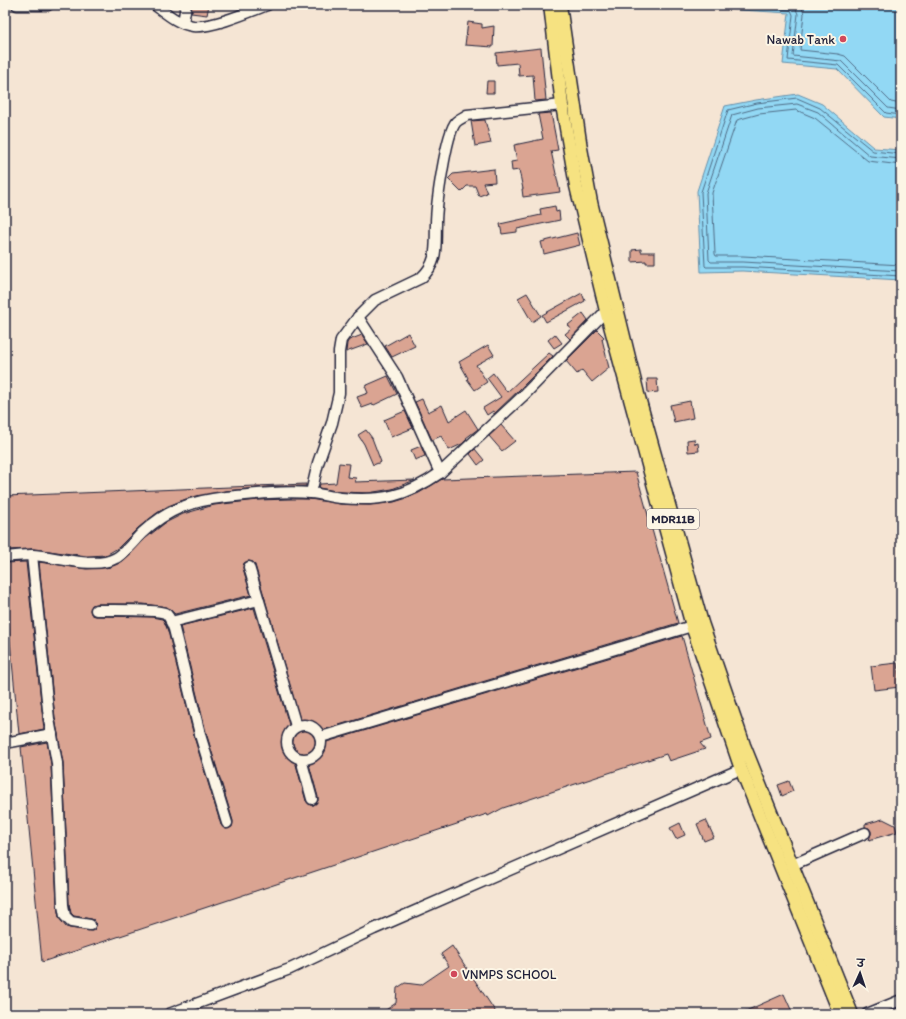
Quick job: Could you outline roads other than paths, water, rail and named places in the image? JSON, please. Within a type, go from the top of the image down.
[{"type":"main road","name":"MDR11B","points":[[550,5],[562,104],[576,186],[692,626],[741,769],[840,1014]]},
{"type":"main road","name":"MDR11B","points":[[560,5],[581,148],[608,305],[638,394],[702,623],[744,745],[852,1014]]},
{"type":"street","points":[[17,5],[48,5]]},
{"type":"street","points":[[155,5],[168,15],[183,23],[193,26],[221,21],[267,5]]},
{"type":"street","points":[[183,23],[186,5]]},
{"type":"street","points":[[311,493],[318,463],[332,423],[339,394],[339,352],[341,340],[358,317],[375,300],[421,278],[427,273],[432,264],[436,253],[436,223],[442,172],[451,131],[456,122],[467,115],[562,104]]},
{"type":"street","points":[[5,557],[32,555],[83,562],[102,562],[116,558],[152,525],[177,508],[202,500],[290,492],[370,500],[391,497],[409,491],[427,482],[440,473],[524,395],[608,305]]},
{"type":"street","points":[[358,317],[397,377],[440,473]]},
{"type":"street","points":[[32,555],[52,734],[57,763],[63,905],[65,916],[71,922],[90,925]]},
{"type":"street","points":[[249,567],[296,726]]},
{"type":"street","points":[[171,622],[259,600]]},
{"type":"street","points":[[96,610],[153,611],[165,613],[171,622],[201,738],[227,824]]},
{"type":"street","points":[[321,737],[692,626]]},
{"type":"street","points":[[302,724],[314,727],[321,737],[322,743],[317,754],[307,759],[302,759],[292,754],[286,745],[288,734],[296,726],[302,724]]},
{"type":"street","points":[[5,743],[52,734]]},
{"type":"street","points":[[302,759],[312,799]]},
{"type":"street","points":[[169,1014],[290,969],[374,929],[741,769]]},
{"type":"street","points":[[792,865],[866,833]]},
{"type":"street","points":[[867,1014],[901,1000]]},
{"type":"water","name":"Nawab Tank","points":[[709,5],[901,5],[901,119],[884,117],[837,69],[783,64],[789,13],[708,8]]},
{"type":"water","points":[[798,94],[822,104],[874,148],[901,150],[901,280],[742,271],[701,272],[697,191],[725,106]]},
{"type":"place","name":"Nawab Tank","points":[[843,39]]},
{"type":"place","name":"VNMPS SCHOOL","points":[[454,974]]}]
